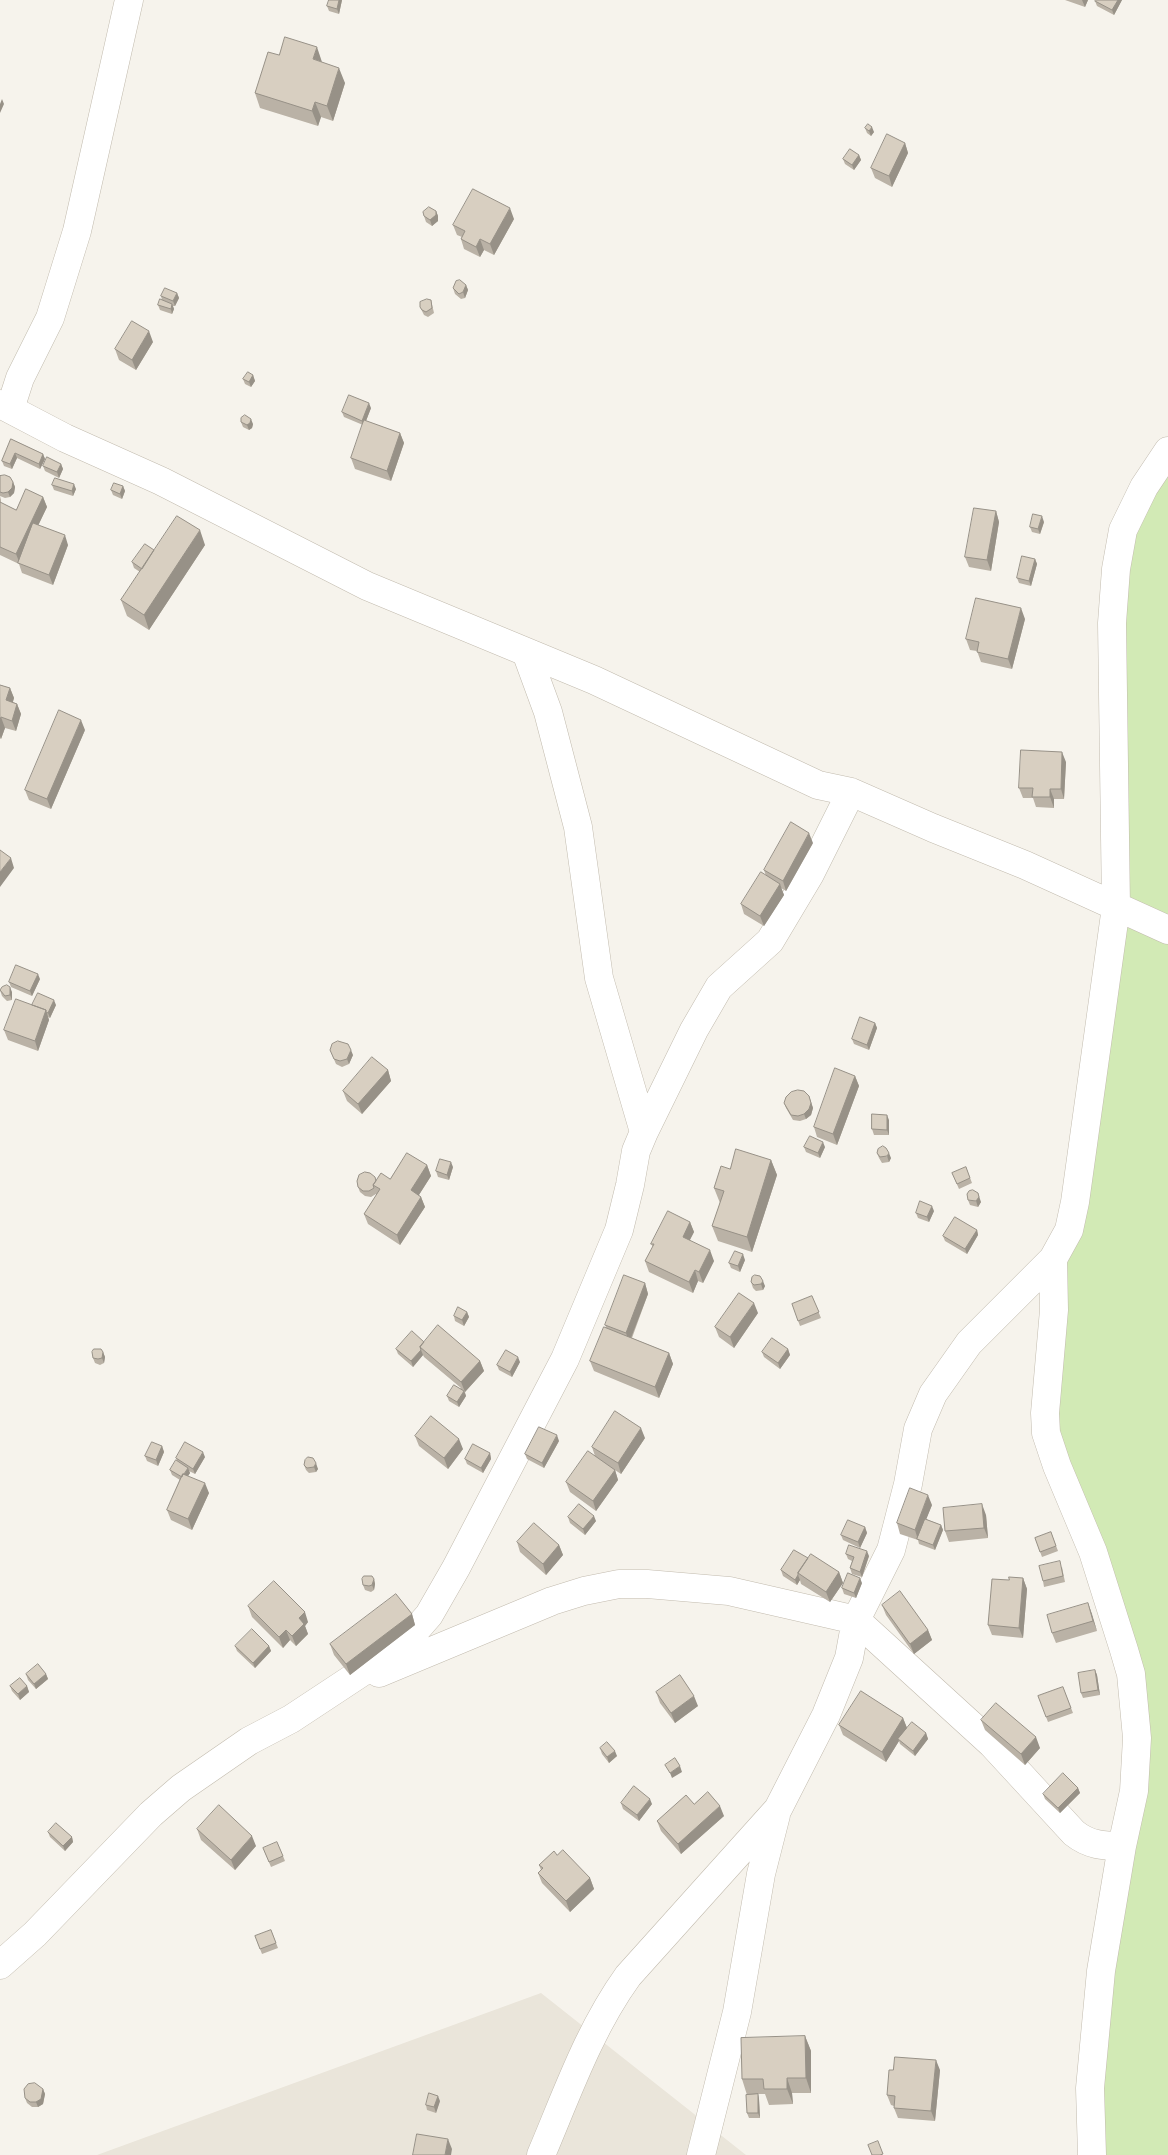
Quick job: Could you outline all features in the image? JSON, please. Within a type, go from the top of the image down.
[{"type":"street","points":[[129,0],[77,231],[50,318],[5,406],[65,438],[161,481],[367,586],[594,680],[818,786],[851,792],[1025,865],[1168,930]]},
{"type":"street","points":[[701,2155],[737,2012],[761,1874],[778,1809],[826,1715],[850,1658],[856,1620],[891,1550],[908,1484],[918,1429],[933,1394],[969,1343],[1053,1258],[1069,1230],[1075,1202],[1116,907],[1112,623],[1116,569],[1123,530],[1144,487],[1168,452]]},
{"type":"street","points":[[526,652],[548,712],[578,827],[599,978],[644,1132]]},
{"type":"street","points":[[0,1965],[35,1934],[151,1814],[181,1788],[249,1741],[291,1719],[338,1689],[408,1639],[430,1615],[564,1359],[619,1230],[636,1151],[694,1030],[719,987],[770,941],[810,874],[851,792]]},
{"type":"street","points":[[1053,1258],[1054,1310],[1045,1413],[1046,1433],[1057,1466],[1093,1552],[1131,1674],[1137,1738],[1134,1791],[1122,1846],[1101,1971],[1090,2088],[1092,2155]]},
{"type":"street","points":[[338,1689],[552,1601],[584,1591],[619,1584],[647,1584],[729,1591],[856,1620],[992,1744],[1074,1833],[1086,1842],[1102,1846],[1122,1846]]},
{"type":"street","points":[[541,2155],[589,2042],[612,1998],[628,1976],[778,1809]]},
{"type":"street","points":[[549,2155],[557,2116]]},
{"type":"shaded area","points":[[541,1993],[746,2155],[97,2155]]},
{"type":"green space","points":[[1168,451],[1168,2155],[1092,2155],[1137,1738],[1057,1466],[1065,1238],[1116,907],[1116,569]]},
{"type":"building","points":[[329,0],[339,0],[337,9],[327,6]]},
{"type":"building","points":[[1096,0],[1118,0],[1112,10]]},
{"type":"building","points":[[285,37],[317,47],[313,59],[339,68],[327,106],[315,102],[312,111],[255,93],[268,52],[279,55]]},
{"type":"building","points":[[868,124],[872,127],[869,131],[865,128]]},
{"type":"building","points":[[887,134],[905,143],[889,176],[871,168]]},
{"type":"building","points":[[850,149],[859,155],[852,165],[843,159]]},
{"type":"building","points":[[473,189],[510,208],[490,244],[480,239],[476,247],[461,239],[465,231],[453,225]]},
{"type":"building","points":[[429,207],[436,211],[436,215],[430,220],[424,216],[423,212]]},
{"type":"building","points":[[460,280],[466,285],[463,292],[459,294],[453,288],[456,281]]},
{"type":"building","points":[[165,288],[177,293],[173,301],[161,296]]},
{"type":"building","points":[[160,299],[172,304],[171,309],[158,305]]},
{"type":"building","points":[[427,299],[431,300],[432,308],[426,312],[420,307],[420,302]]},
{"type":"building","points":[[132,321],[149,331],[132,360],[115,349]]},
{"type":"building","points":[[248,372],[253,375],[249,382],[243,379]]},
{"type":"building","points":[[349,395],[369,403],[362,421],[342,412]]},
{"type":"building","points":[[245,415],[251,419],[247,425],[241,422],[241,418]]},
{"type":"building","points":[[364,420],[400,433],[387,471],[351,458]]},
{"type":"building","points":[[11,439],[43,454],[39,464],[15,453],[10,464],[2,461]]},
{"type":"building","points":[[47,457],[61,464],[57,472],[43,466]]},
{"type":"building","points":[[0,476],[10,477],[13,482],[12,488],[8,492],[3,493],[0,492]]},
{"type":"building","points":[[55,478],[74,484],[72,491],[52,485]]},
{"type":"building","points":[[114,483],[123,486],[120,494],[111,490]]},
{"type":"building","points":[[26,489],[43,497],[16,554],[0,547],[0,502],[16,510]]},
{"type":"building","points":[[974,508],[996,511],[987,560],[965,557]]},
{"type":"building","points":[[1033,514],[1042,516],[1038,529],[1030,527]]},
{"type":"building","points":[[177,516],[200,530],[144,615],[121,600]]},
{"type":"building","points":[[33,523],[65,535],[49,575],[18,563]]},
{"type":"building","points":[[145,544],[154,550],[142,569],[132,562]]},
{"type":"building","points":[[1022,556],[1035,559],[1029,581],[1017,578]]},
{"type":"building","points":[[976,598],[1021,608],[1008,659],[977,652],[979,642],[966,639]]},
{"type":"building","points":[[0,685],[10,688],[6,700],[17,704],[12,721],[1,717],[0,720]]},
{"type":"building","points":[[59,710],[81,720],[47,799],[25,790]]},
{"type":"building","points":[[1021,750],[1062,752],[1061,789],[1050,789],[1050,797],[1032,797],[1033,788],[1019,788]]},
{"type":"building","points":[[791,822],[809,833],[783,881],[764,870]]},
{"type":"building","points":[[0,850],[11,858],[0,872]]},
{"type":"building","points":[[761,872],[780,884],[760,916],[741,904]]},
{"type":"building","points":[[16,965],[38,974],[30,991],[9,982]]},
{"type":"building","points":[[7,985],[10,987],[10,995],[5,996],[0,990]]},
{"type":"building","points":[[38,993],[54,1000],[48,1013],[46,1010],[32,1005]]},
{"type":"building","points":[[16,999],[46,1010],[35,1041],[4,1030]]},
{"type":"building","points":[[860,1017],[875,1023],[867,1045],[852,1039]]},
{"type":"building","points":[[338,1041],[348,1044],[351,1050],[347,1059],[340,1061],[334,1059],[330,1050],[332,1044]]},
{"type":"building","points":[[372,1057],[388,1070],[358,1104],[343,1091]]},
{"type":"building","points":[[835,1068],[855,1076],[833,1134],[814,1127]]},
{"type":"building","points":[[804,1091],[809,1096],[811,1103],[809,1109],[804,1114],[798,1116],[791,1115],[784,1103],[786,1097],[791,1092]]},
{"type":"building","points":[[872,1114],[887,1115],[887,1130],[872,1129]]},
{"type":"building","points":[[810,1136],[823,1142],[818,1153],[804,1147]]},
{"type":"building","points":[[883,1146],[889,1153],[887,1156],[880,1157],[877,1153],[878,1149]]},
{"type":"building","points":[[736,1149],[771,1160],[747,1237],[712,1226],[724,1191],[714,1188],[721,1166],[730,1169]]},
{"type":"building","points":[[407,1153],[427,1165],[411,1190],[421,1197],[397,1235],[364,1214],[380,1189],[373,1185],[381,1173],[390,1179]]},
{"type":"building","points":[[440,1159],[451,1162],[447,1175],[436,1171]]},
{"type":"building","points":[[966,1167],[970,1178],[957,1184],[952,1173]]},
{"type":"building","points":[[365,1172],[375,1177],[376,1181],[373,1185],[374,1188],[369,1191],[363,1191],[358,1187],[359,1175]]},
{"type":"building","points":[[973,1190],[978,1193],[979,1197],[976,1201],[968,1200],[967,1194]]},
{"type":"building","points":[[920,1201],[932,1206],[927,1217],[916,1213]]},
{"type":"building","points":[[668,1211],[690,1222],[683,1237],[710,1250],[699,1272],[695,1270],[689,1282],[645,1261],[654,1244],[651,1244]]},
{"type":"building","points":[[955,1217],[977,1230],[965,1249],[943,1236]]},
{"type":"building","points":[[735,1251],[743,1254],[738,1266],[729,1263]]},
{"type":"building","points":[[624,1275],[645,1283],[626,1333],[605,1325]]},
{"type":"building","points":[[755,1275],[760,1276],[763,1281],[761,1284],[754,1285],[751,1282],[752,1277]]},
{"type":"building","points":[[739,1293],[754,1303],[730,1337],[715,1327]]},
{"type":"building","points":[[812,1296],[819,1312],[798,1321],[792,1304]]},
{"type":"building","points":[[458,1307],[467,1312],[462,1320],[454,1316]]},
{"type":"building","points":[[438,1325],[480,1361],[461,1382],[420,1347]]},
{"type":"building","points":[[604,1327],[669,1353],[655,1387],[590,1361]]},
{"type":"building","points":[[412,1331],[424,1342],[420,1347],[421,1350],[411,1361],[396,1349]]},
{"type":"building","points":[[772,1338],[788,1349],[778,1363],[762,1352]]},
{"type":"building","points":[[94,1349],[101,1349],[103,1352],[102,1358],[93,1358],[92,1352]]},
{"type":"building","points":[[506,1350],[518,1357],[510,1372],[497,1365]]},
{"type":"building","points":[[454,1385],[464,1391],[457,1402],[447,1396]]},
{"type":"building","points":[[615,1411],[641,1428],[618,1463],[592,1447]]},
{"type":"building","points":[[431,1416],[459,1439],[444,1458],[415,1436]]},
{"type":"building","points":[[539,1427],[557,1435],[542,1463],[525,1454]]},
{"type":"building","points":[[152,1442],[162,1446],[156,1460],[145,1456]]},
{"type":"building","points":[[185,1442],[203,1452],[193,1469],[176,1458]]},
{"type":"building","points":[[473,1444],[490,1453],[481,1468],[465,1459]]},
{"type":"building","points":[[588,1451],[615,1470],[593,1501],[566,1482]]},
{"type":"building","points":[[308,1457],[313,1458],[316,1463],[314,1467],[307,1468],[304,1465]]},
{"type":"building","points":[[176,1460],[188,1468],[182,1477],[170,1470]]},
{"type":"building","points":[[183,1474],[205,1483],[188,1519],[167,1510]]},
{"type":"building","points":[[910,1488],[928,1495],[915,1530],[897,1523]]},
{"type":"building","points":[[579,1504],[594,1516],[583,1529],[568,1517]]},
{"type":"building","points":[[982,1504],[984,1528],[945,1531],[943,1508]]},
{"type":"building","points":[[925,1519],[941,1525],[933,1545],[917,1539]]},
{"type":"building","points":[[848,1520],[865,1527],[858,1542],[841,1535]]},
{"type":"building","points":[[534,1523],[559,1545],[543,1564],[517,1542]]},
{"type":"building","points":[[1051,1532],[1056,1546],[1040,1552],[1035,1538]]},
{"type":"building","points":[[849,1545],[867,1551],[860,1572],[850,1568],[854,1557],[846,1554]]},
{"type":"building","points":[[794,1550],[808,1558],[795,1580],[781,1570]]},
{"type":"building","points":[[811,1554],[839,1572],[826,1592],[798,1573]]},
{"type":"building","points":[[1060,1561],[1063,1576],[1043,1581],[1039,1566]]},
{"type":"building","points":[[848,1573],[860,1578],[854,1593],[842,1588]]},
{"type":"building","points":[[364,1576],[372,1576],[374,1579],[372,1585],[363,1585],[362,1579]]},
{"type":"building","points":[[1009,1577],[1023,1578],[1019,1628],[988,1625],[992,1579],[1009,1580]]},
{"type":"building","points":[[274,1581],[305,1612],[299,1618],[304,1624],[292,1636],[286,1630],[279,1637],[248,1606]]},
{"type":"building","points":[[900,1591],[928,1630],[910,1644],[882,1605]]},
{"type":"building","points":[[396,1594],[412,1614],[346,1664],[330,1644]]},
{"type":"building","points":[[1088,1603],[1093,1621],[1052,1633],[1047,1615]]},
{"type":"building","points":[[252,1629],[269,1646],[253,1663],[235,1646]]},
{"type":"building","points":[[38,1664],[46,1674],[34,1684],[26,1674]]},
{"type":"building","points":[[1095,1670],[1098,1690],[1081,1693],[1078,1673]]},
{"type":"building","points":[[680,1675],[694,1696],[671,1713],[656,1692]]},
{"type":"building","points":[[20,1678],[27,1686],[18,1694],[10,1686]]},
{"type":"building","points":[[1063,1687],[1071,1708],[1046,1717],[1038,1696]]},
{"type":"building","points":[[861,1691],[903,1718],[882,1752],[839,1725]]},
{"type":"building","points":[[996,1703],[1036,1737],[1021,1754],[981,1720]]},
{"type":"building","points":[[912,1722],[926,1733],[913,1751],[898,1739]]},
{"type":"building","points":[[607,1742],[615,1751],[607,1757],[600,1748]]},
{"type":"building","points":[[675,1758],[680,1766],[670,1773],[665,1765]]},
{"type":"building","points":[[1063,1773],[1078,1788],[1058,1808],[1043,1794]]},
{"type":"building","points":[[634,1786],[650,1799],[637,1815],[621,1803]]},
{"type":"building","points":[[708,1792],[720,1806],[678,1844],[657,1821],[686,1795],[694,1804]]},
{"type":"building","points":[[219,1805],[252,1836],[231,1860],[197,1829]]},
{"type":"building","points":[[56,1823],[72,1837],[63,1846],[48,1832]]},
{"type":"building","points":[[277,1842],[283,1856],[269,1862],[263,1848]]},
{"type":"building","points":[[563,1850],[590,1878],[566,1901],[538,1873],[543,1868],[539,1865],[554,1851],[557,1855]]},
{"type":"building","points":[[271,1930],[276,1943],[260,1949],[255,1936]]},
{"type":"building","points":[[805,2036],[806,2078],[787,2078],[787,2089],[764,2089],[763,2079],[742,2079],[741,2038]]},
{"type":"building","points":[[895,2057],[936,2060],[931,2111],[894,2108],[895,2096],[887,2095],[889,2070],[893,2070]]},
{"type":"building","points":[[35,2083],[43,2089],[41,2099],[36,2102],[30,2102],[25,2098],[24,2089],[28,2084]]},
{"type":"building","points":[[429,2093],[438,2096],[434,2107],[426,2105]]},
{"type":"building","points":[[758,2094],[758,2113],[747,2113],[746,2095]]},
{"type":"building","points":[[417,2134],[448,2139],[445,2155],[413,2155]]},
{"type":"building","points":[[878,2141],[883,2154],[872,2155],[868,2145]]}]
